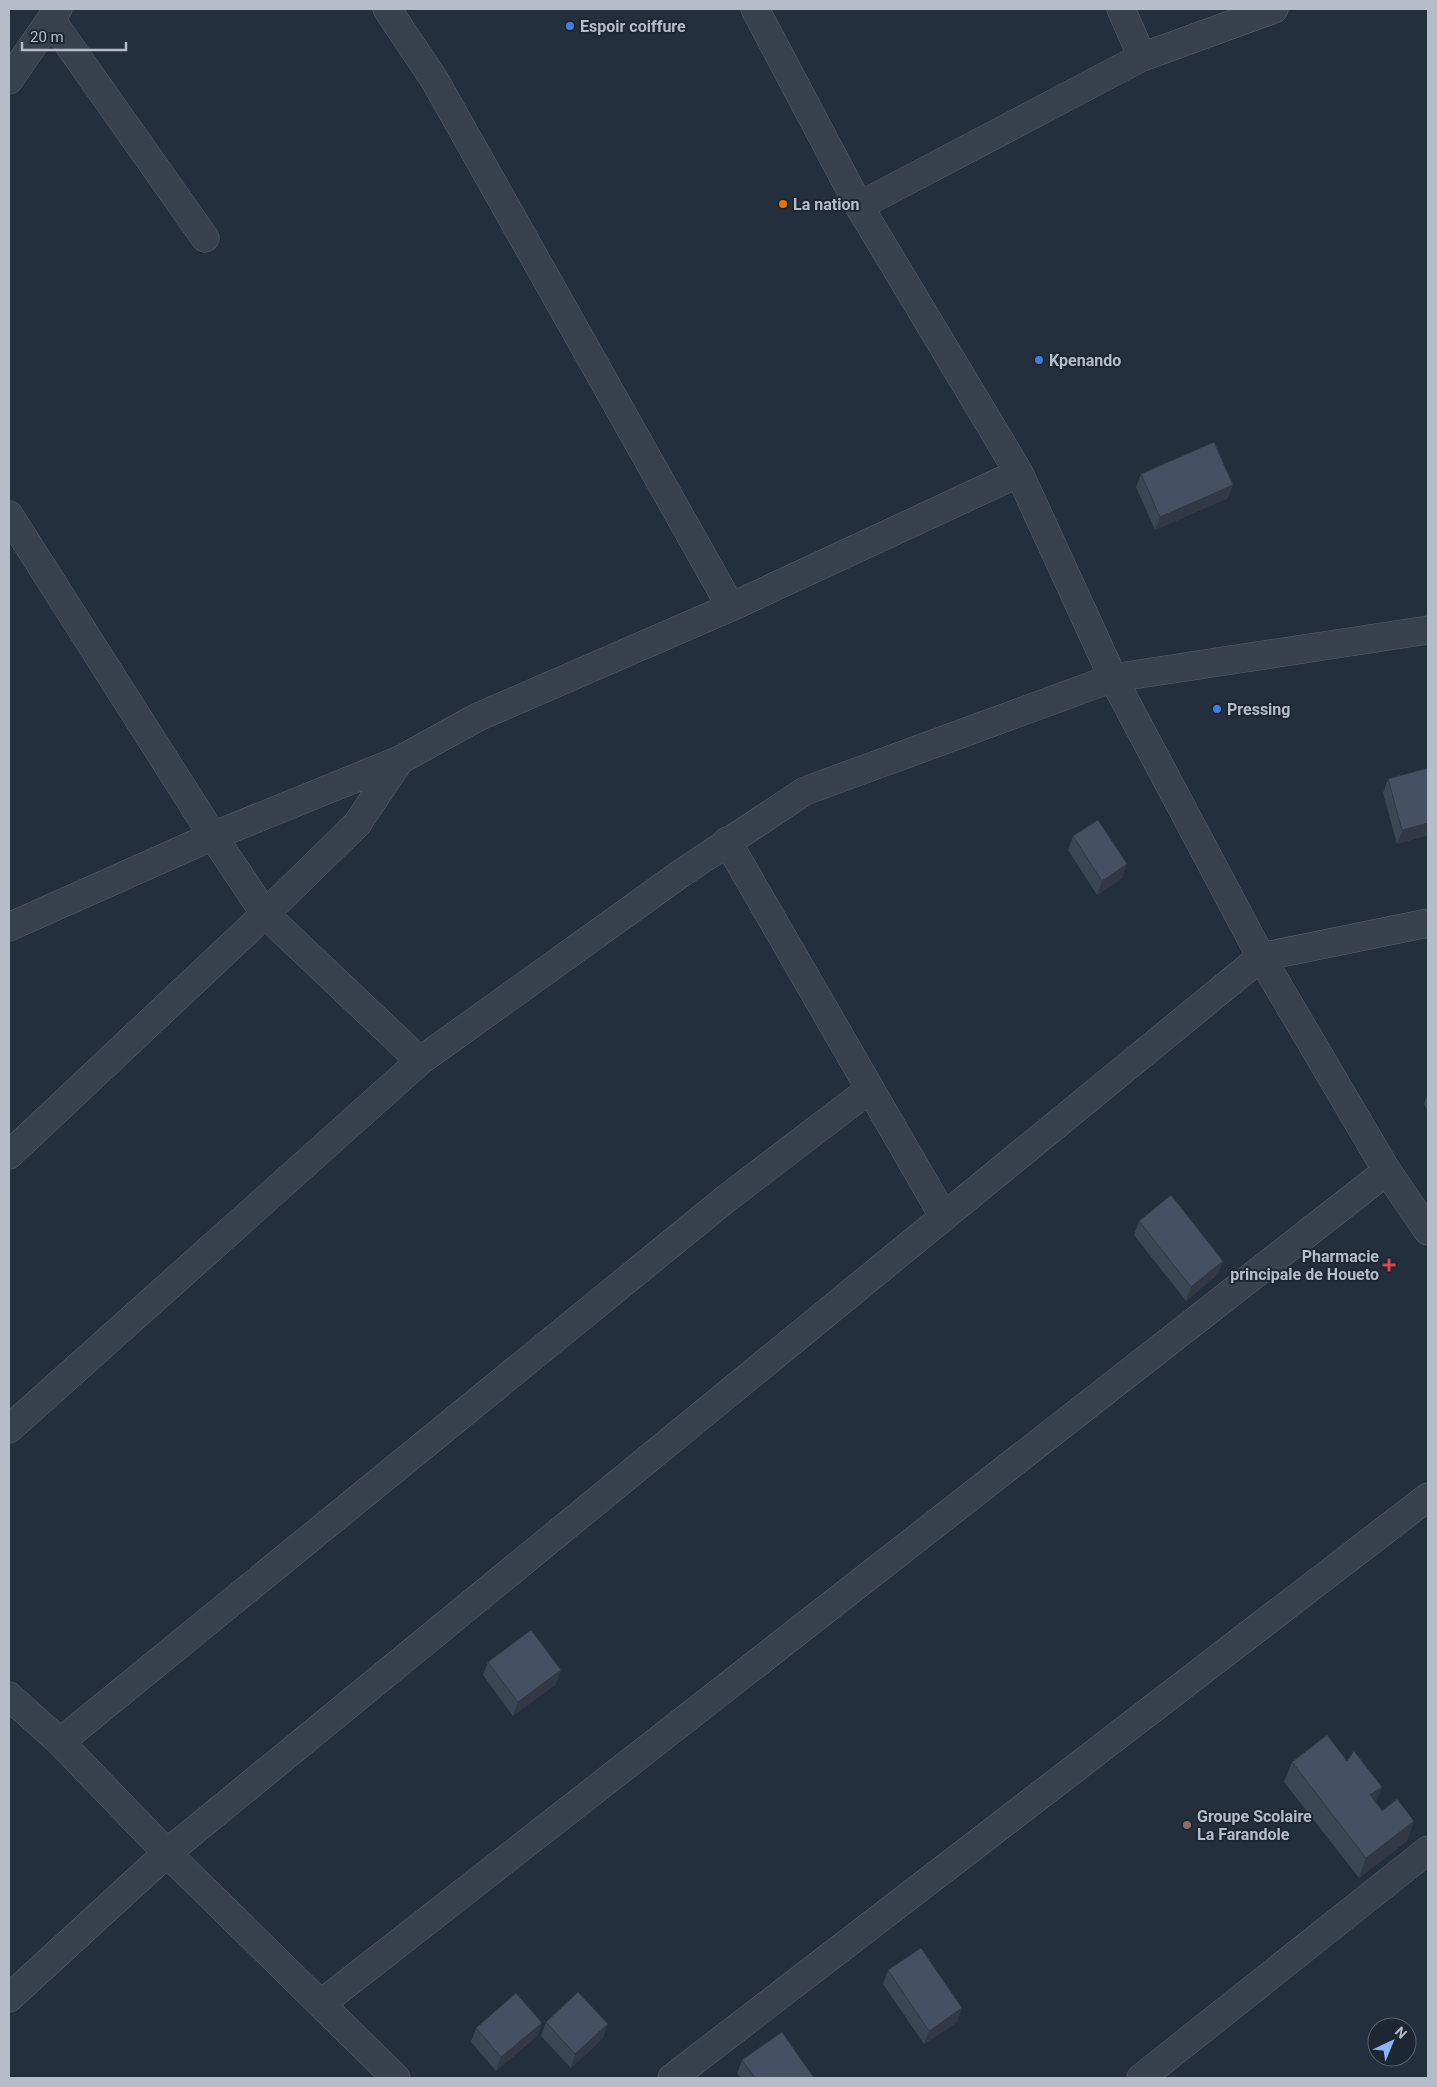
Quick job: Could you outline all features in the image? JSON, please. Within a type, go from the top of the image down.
[{"type":"street","points":[[387,9],[434,79],[731,607]]},
{"type":"street","points":[[755,9],[859,206],[1019,473],[1113,678],[1261,957],[1387,1172],[1428,1232]]},
{"type":"street","points":[[1121,9],[1142,56]]},
{"type":"street","points":[[859,206],[1142,56],[1274,9]]},
{"type":"street","points":[[9,80],[55,15],[205,238]]},
{"type":"street","points":[[9,927],[213,836],[400,760],[478,717],[731,607],[1019,473]]},
{"type":"street","points":[[9,515],[213,836],[265,914],[420,1061]]},
{"type":"street","points":[[9,1429],[420,1061],[727,841],[805,791],[1113,678],[1428,630]]},
{"type":"street","points":[[9,1155],[265,914],[357,824],[400,760]]},
{"type":"street","points":[[727,841],[944,1218]]},
{"type":"street","points":[[9,1998],[167,1854],[1261,957],[1428,923]]},
{"type":"street","points":[[60,1742],[727,1198],[870,1090]]},
{"type":"street","points":[[322,2003],[1387,1172]]},
{"type":"street","points":[[672,2078],[1428,1497]]},
{"type":"street","points":[[9,1696],[60,1742],[167,1854],[322,2003],[396,2078]]},
{"type":"street","points":[[1141,2078],[1428,1850]]},
{"type":"building","points":[[1214,442],[1233,485],[1160,517],[1141,474]]},
{"type":"building","points":[[1428,768],[1428,823],[1402,830],[1388,779]]},
{"type":"building","points":[[1098,820],[1127,864],[1102,881],[1073,836]]},
{"type":"building","points":[[1171,1195],[1223,1261],[1191,1287],[1139,1221]]},
{"type":"building","points":[[531,1630],[561,1670],[518,1702],[488,1662]]},
{"type":"building","points":[[1327,1735],[1347,1761],[1354,1751],[1382,1787],[1370,1795],[1382,1811],[1397,1799],[1414,1821],[1366,1858],[1292,1762]]},
{"type":"building","points":[[921,1948],[962,2008],[929,2031],[888,1970]]},
{"type":"building","points":[[578,1992],[608,2024],[575,2054],[546,2022]]},
{"type":"building","points":[[516,1993],[542,2023],[501,2057],[476,2028]]},
{"type":"building","points":[[782,2032],[814,2078],[755,2078],[742,2060]]},
{"type":"place","name":"Espoir coiffure","points":[[570,26]]},
{"type":"place","name":"La nation","points":[[783,204]]},
{"type":"place","name":"Kpenando","points":[[1039,360]]},
{"type":"place","name":"Pressing","points":[[1217,709]]},
{"type":"place","name":"Pharmacie principale de Houeto","points":[[1389,1265]]},
{"type":"place","name":"Groupe Scolaire La Farandole","points":[[1187,1825]]}]
